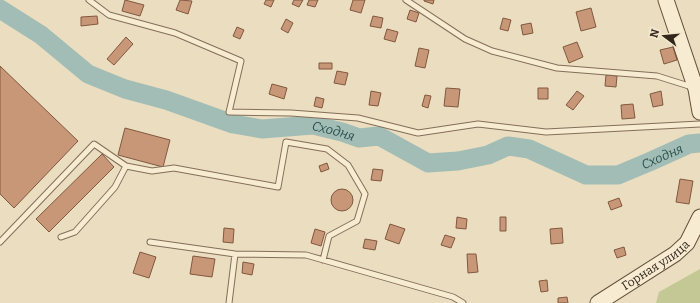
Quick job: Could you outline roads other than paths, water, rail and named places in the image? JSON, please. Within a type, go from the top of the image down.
[{"type":"street","points":[[666,0],[698,88],[700,112]]},
{"type":"street","name":"Горная улица","points":[[598,303],[675,254],[687,243],[700,217]]},
{"type":"lane","points":[[89,0],[109,15],[175,33],[241,61],[229,112],[291,113],[358,118],[418,133],[478,124],[546,132],[700,124]]},
{"type":"lane","points":[[406,0],[465,39],[492,51],[557,68],[658,76],[698,88]]},
{"type":"lane","points":[[0,242],[94,144],[126,166],[152,171],[174,168],[278,187],[286,142],[327,149],[348,165],[364,194],[357,221],[329,236],[323,260]]},
{"type":"lane","points":[[61,237],[75,232],[114,187],[126,166]]},
{"type":"lane","points":[[150,242],[235,254],[306,255],[453,297],[463,303]]},
{"type":"lane","points":[[229,303],[235,254]]},
{"type":"waterway","name":"Сходня","points":[[0,9],[41,35],[88,74],[125,89],[166,100],[233,124],[262,129],[313,125],[359,138],[379,136],[428,163],[458,161],[488,155],[508,146],[529,149],[586,175],[618,175],[689,144],[700,143]]}]
